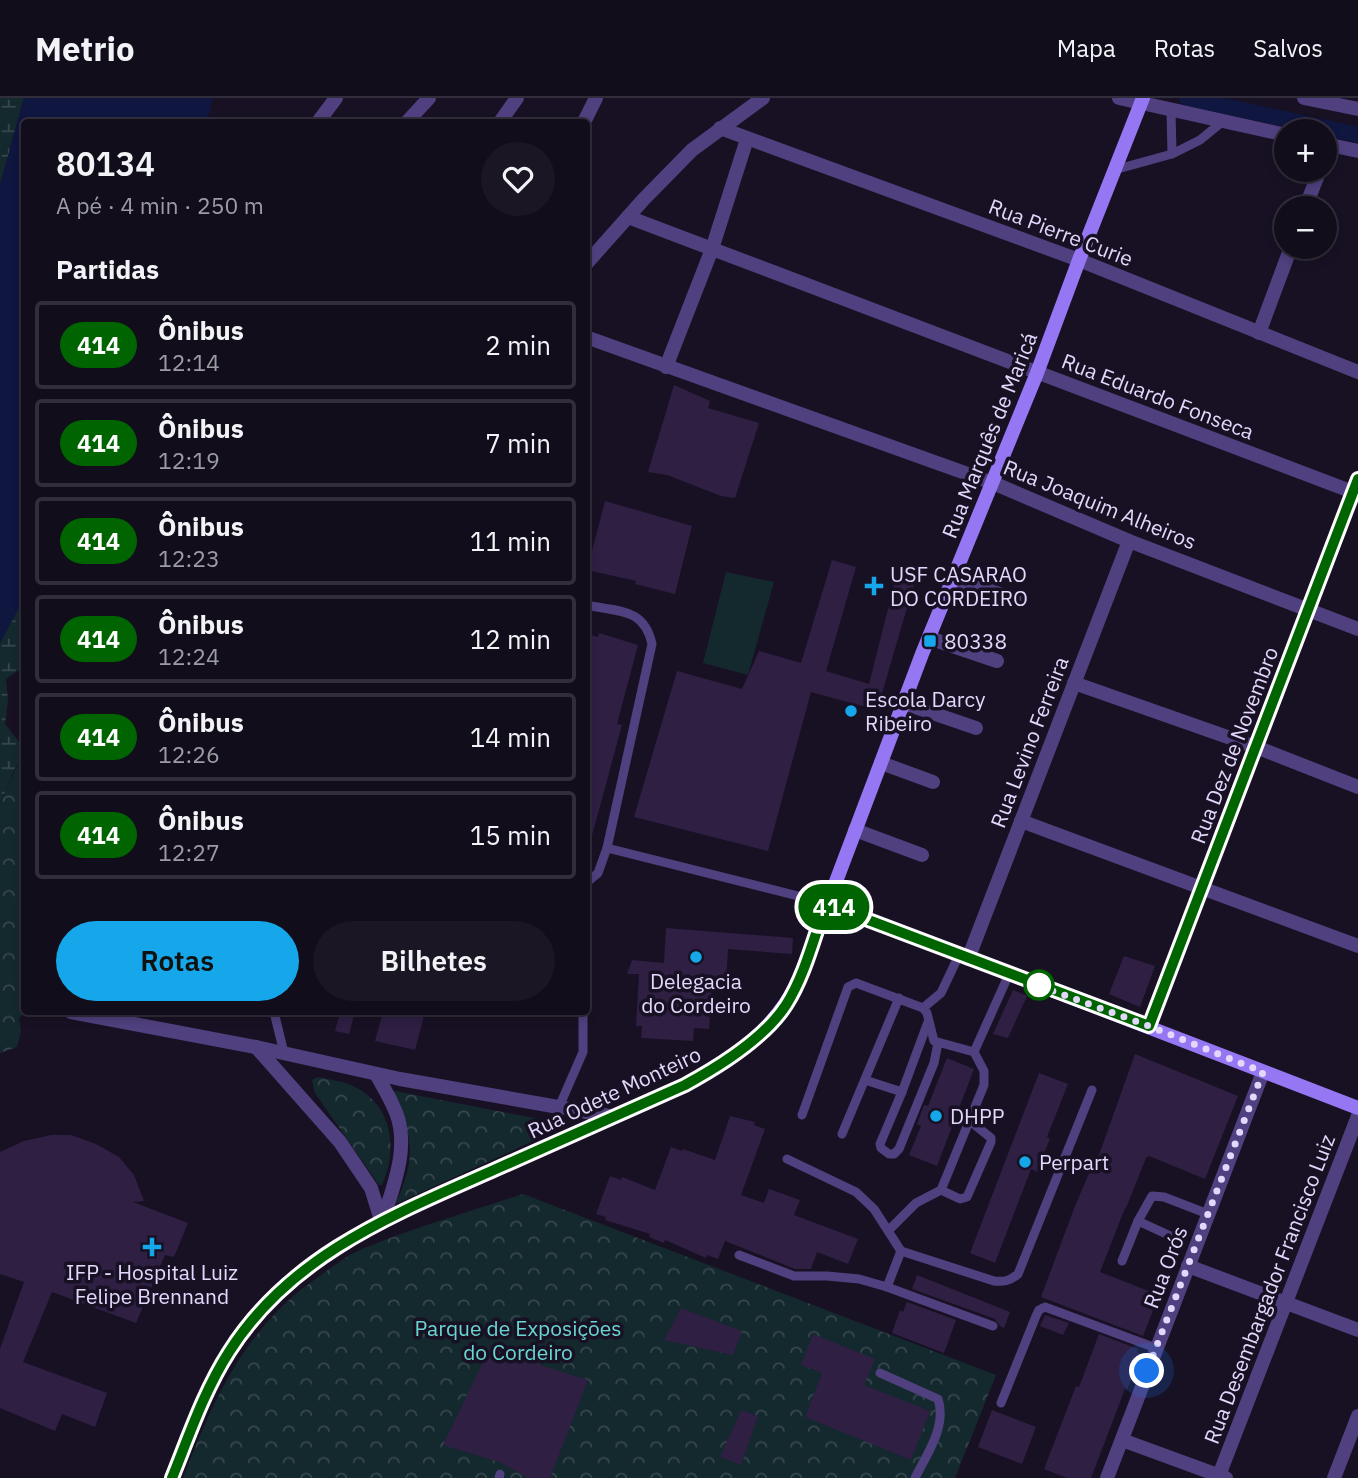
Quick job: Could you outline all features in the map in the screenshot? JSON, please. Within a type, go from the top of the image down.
[{"type":"main road","name":"Rua Marquês de Maricá","points":[[826,904],[929,638],[1037,373],[1142,100]]},
{"type":"main road","name":"Rua Dez de Novembro","points":[[1149,1026],[1355,485]]},
{"type":"main road","points":[[826,904],[1358,1108]]},
{"type":"main road","name":"Rua Odete Monteiro","points":[[172,1478],[207,1392],[229,1351],[261,1310],[314,1262],[382,1220],[685,1085],[718,1067],[747,1045],[786,1005],[798,982],[826,904]]},
{"type":"street","points":[[320,119],[336,98]]},
{"type":"street","points":[[410,119],[429,98]]},
{"type":"street","points":[[502,119],[517,98]]},
{"type":"street","points":[[586,119],[596,98]]},
{"type":"street","points":[[590,260],[683,159],[720,128],[763,98]]},
{"type":"street","points":[[1119,98],[1142,100],[1171,110],[1274,133]]},
{"type":"street","points":[[1304,98],[1341,102],[1358,110]]},
{"type":"street","name":"Rua Pierre Curie","points":[[720,128],[1079,260],[1358,372]]},
{"type":"street","points":[[666,367],[712,249],[747,139]]},
{"type":"street","points":[[1337,149],[1358,151]]},
{"type":"street","name":"Rua Eduardo Fonseca","points":[[628,217],[1037,373],[1355,485]]},
{"type":"street","points":[[1259,332],[1286,259]]},
{"type":"street","name":"Rua Joaquim Alheiros","points":[[590,338],[993,483],[1129,541],[1358,629]]},
{"type":"street","name":"Rua Levino Ferreira","points":[[963,957],[1021,821],[1129,541]]},
{"type":"street","points":[[953,579],[1022,601]]},
{"type":"street","points":[[929,638],[997,661]]},
{"type":"street","points":[[1074,683],[1256,747],[1358,787]]},
{"type":"street","points":[[904,703],[976,728]]},
{"type":"street","points":[[881,763],[933,782]]},
{"type":"street","points":[[1021,821],[1358,946]]},
{"type":"street","points":[[855,830],[922,855]]},
{"type":"street","points":[[87,1015],[257,1047],[376,1074],[615,1116]]},
{"type":"street","points":[[257,1047],[340,1142],[371,1188],[382,1220]]},
{"type":"street","name":"Rua Orós","points":[[1107,1478],[1263,1072]]},
{"type":"street","points":[[376,1074],[396,1110],[401,1142],[399,1171],[382,1220]]},
{"type":"street","name":"Rua Desembargador Francisco Luiz","points":[[1221,1477],[1358,1116]]},
{"type":"street","points":[[1188,1266],[1358,1329]]},
{"type":"street","points":[[1334,1478],[1358,1416]]},
{"type":"street","points":[[1122,1440],[1221,1477]]},
{"type":"lane","points":[[1171,110],[1172,154]]},
{"type":"lane","points":[[1114,170],[1172,154],[1200,140],[1222,122]]},
{"type":"lane","points":[[590,606],[635,615],[649,629],[652,644],[607,848],[598,873],[590,880]]},
{"type":"lane","points":[[607,848],[826,904]]},
{"type":"lane","points":[[923,1009],[941,993],[963,957]]},
{"type":"lane","points":[[974,1052],[1009,974]]},
{"type":"lane","points":[[802,1115],[848,987],[856,984],[923,1009],[932,1038],[938,1043],[974,1052],[984,1071],[984,1085],[941,1190],[916,1203],[889,1230]]},
{"type":"lane","points":[[842,1134],[899,998]]},
{"type":"lane","points":[[275,1015],[284,1053]]},
{"type":"lane","points":[[559,1107],[583,1052],[583,1015]]},
{"type":"lane","points":[[928,1021],[880,1144],[889,1154],[894,1154],[899,1149],[933,1063],[938,1043]]},
{"type":"lane","points":[[865,1080],[902,1093]]},
{"type":"lane","points":[[787,1159],[856,1192],[873,1209],[901,1251],[994,1281],[1011,1280],[1018,1274],[1092,1090]]},
{"type":"lane","points":[[941,1190],[960,1199],[967,1197],[991,1142],[991,1138],[970,1121]]},
{"type":"lane","points":[[1122,1261],[1152,1196],[1157,1194],[1208,1214]]},
{"type":"lane","points":[[1139,1221],[1177,1239]]},
{"type":"lane","points":[[887,1287],[901,1251]]},
{"type":"lane","points":[[739,1255],[794,1276],[859,1279],[993,1326]]},
{"type":"lane","points":[[1001,1403],[1036,1316],[1045,1307],[1156,1348]]},
{"type":"lane","points":[[880,1373],[938,1399],[942,1412],[939,1429],[915,1478]]},
{"type":"green space","points":[[0,98],[24,98],[0,185]]},
{"type":"green space","points":[[726,572],[774,582],[748,675],[703,663]]},
{"type":"green space","points":[[21,604],[21,670],[6,679],[8,701],[5,724],[20,743],[21,762],[16,766],[0,804],[0,643]]},
{"type":"green space","points":[[21,762],[22,1015],[19,1018],[21,1031],[17,1047],[0,1053],[0,804]]},
{"type":"green space","points":[[318,1077],[355,1087],[377,1105],[389,1130],[391,1144],[382,1185],[379,1185],[315,1093],[312,1080]]},
{"type":"green space","points":[[393,1092],[554,1122],[560,1124],[561,1128],[398,1203],[396,1202],[410,1159],[410,1147],[405,1122]]},
{"type":"green space","name":"Parque de Exposições do Cordeiro","points":[[523,1194],[996,1375],[955,1478],[183,1478],[221,1391],[236,1365],[272,1317],[295,1295],[337,1263],[361,1250]]},
{"type":"shaded area","points":[[24,98],[213,98],[208,119],[21,119],[21,604],[0,643],[0,185]]},
{"type":"building","points":[[674,385],[710,401],[708,408],[759,423],[735,498],[721,496],[667,475],[648,472]]},
{"type":"building","points":[[605,501],[692,526],[675,594],[635,584],[636,581],[590,571],[590,558]]},
{"type":"building","points":[[832,560],[856,567],[826,671],[869,684],[896,577],[915,581],[877,710],[811,692],[768,851],[634,817],[677,671],[742,689],[759,651],[801,663]]},
{"type":"building","points":[[599,633],[638,645],[617,724],[622,725],[590,843],[590,635],[598,637]]},
{"type":"building","points":[[666,928],[793,938],[792,954],[728,949],[726,981],[712,980],[709,1029],[694,1028],[693,1041],[641,1038],[642,1026],[636,1026],[639,974],[627,974],[632,960],[664,963]]},
{"type":"building","points":[[1124,956],[1155,966],[1140,1007],[1109,994]]},
{"type":"building","points":[[1013,990],[1027,996],[1008,1038],[993,1034]]},
{"type":"building","points":[[339,1015],[354,1015],[349,1034],[335,1031]]},
{"type":"building","points":[[382,1015],[424,1015],[415,1050],[375,1041]]},
{"type":"building","points":[[1135,1054],[1238,1096],[1205,1179],[1149,1156],[1125,1208],[1100,1272],[1159,1295],[1143,1336],[1041,1297],[1075,1206],[1099,1155]]},
{"type":"building","name":"DHPP","points":[[947,1058],[974,1069],[937,1166],[909,1155],[921,1126],[917,1124],[924,1105],[928,1106]]},
{"type":"building","name":"Perpart","points":[[1039,1073],[1068,1084],[1047,1137],[1050,1139],[1040,1173],[1031,1169],[995,1263],[970,1253]]},
{"type":"building","points":[[730,1116],[755,1122],[754,1125],[765,1129],[741,1195],[764,1203],[769,1189],[800,1200],[794,1215],[858,1239],[848,1264],[817,1252],[811,1269],[795,1269],[725,1241],[718,1259],[707,1255],[706,1258],[665,1240],[664,1243],[649,1237],[650,1234],[605,1220],[606,1217],[596,1214],[610,1176],[621,1180],[622,1177],[655,1190],[671,1147],[715,1160]]},
{"type":"building","points":[[51,1135],[71,1135],[96,1144],[119,1157],[134,1175],[144,1201],[133,1202],[188,1223],[174,1257],[165,1255],[136,1323],[52,1292],[23,1362],[107,1393],[95,1427],[62,1414],[55,1431],[0,1408],[0,1349],[24,1282],[0,1274],[0,1152],[24,1141]]},
{"type":"building","points":[[917,1275],[1010,1312],[1004,1328],[995,1319],[912,1289]]},
{"type":"building","points":[[907,1302],[956,1320],[944,1353],[892,1333],[900,1310],[903,1312]]},
{"type":"building","points":[[681,1308],[742,1331],[733,1355],[664,1340]]},
{"type":"building","points":[[1045,1315],[1069,1323],[1063,1335],[1040,1326]]},
{"type":"building","points":[[813,1334],[875,1359],[864,1385],[930,1411],[911,1460],[805,1417],[822,1373],[801,1365]]},
{"type":"building","points":[[1099,1334],[1138,1349],[1137,1352],[1141,1354],[1091,1478],[1067,1478],[1044,1469]]},
{"type":"building","points":[[492,1343],[542,1361],[540,1365],[588,1380],[550,1478],[528,1478],[499,1462],[443,1445]]},
{"type":"building","points":[[741,1410],[758,1416],[741,1465],[720,1457]]},
{"type":"building","points":[[992,1410],[1036,1427],[1022,1464],[978,1447]]},
{"type":"waterway","points":[[1187,98],[1358,135]]},
{"type":"bus line","name":"414","points":[[172,1478],[207,1392],[229,1351],[261,1310],[286,1285],[314,1262],[383,1219],[685,1085],[718,1067],[747,1045],[786,1005],[798,982],[826,904],[1149,1026],[1358,479]]},
{"type":"place","name":"USF CASARAO DO CORDEIRO","points":[[874,586]]},
{"type":"place","name":"80338","points":[[930,641]]},
{"type":"place","name":"Escola Darcy Ribeiro","points":[[851,711]]},
{"type":"place","name":"Delegacia do Cordeiro","points":[[696,957]]},
{"type":"place","name":"DHPP","points":[[936,1116]]},
{"type":"place","name":"Perpart","points":[[1025,1162]]},
{"type":"place","name":"IFP - Hospital Luiz Felipe Brennand","points":[[152,1247]]},
{"type":"route","points":[[1039,985],[1034,984],[1263,1072],[1147,1371]]}]
